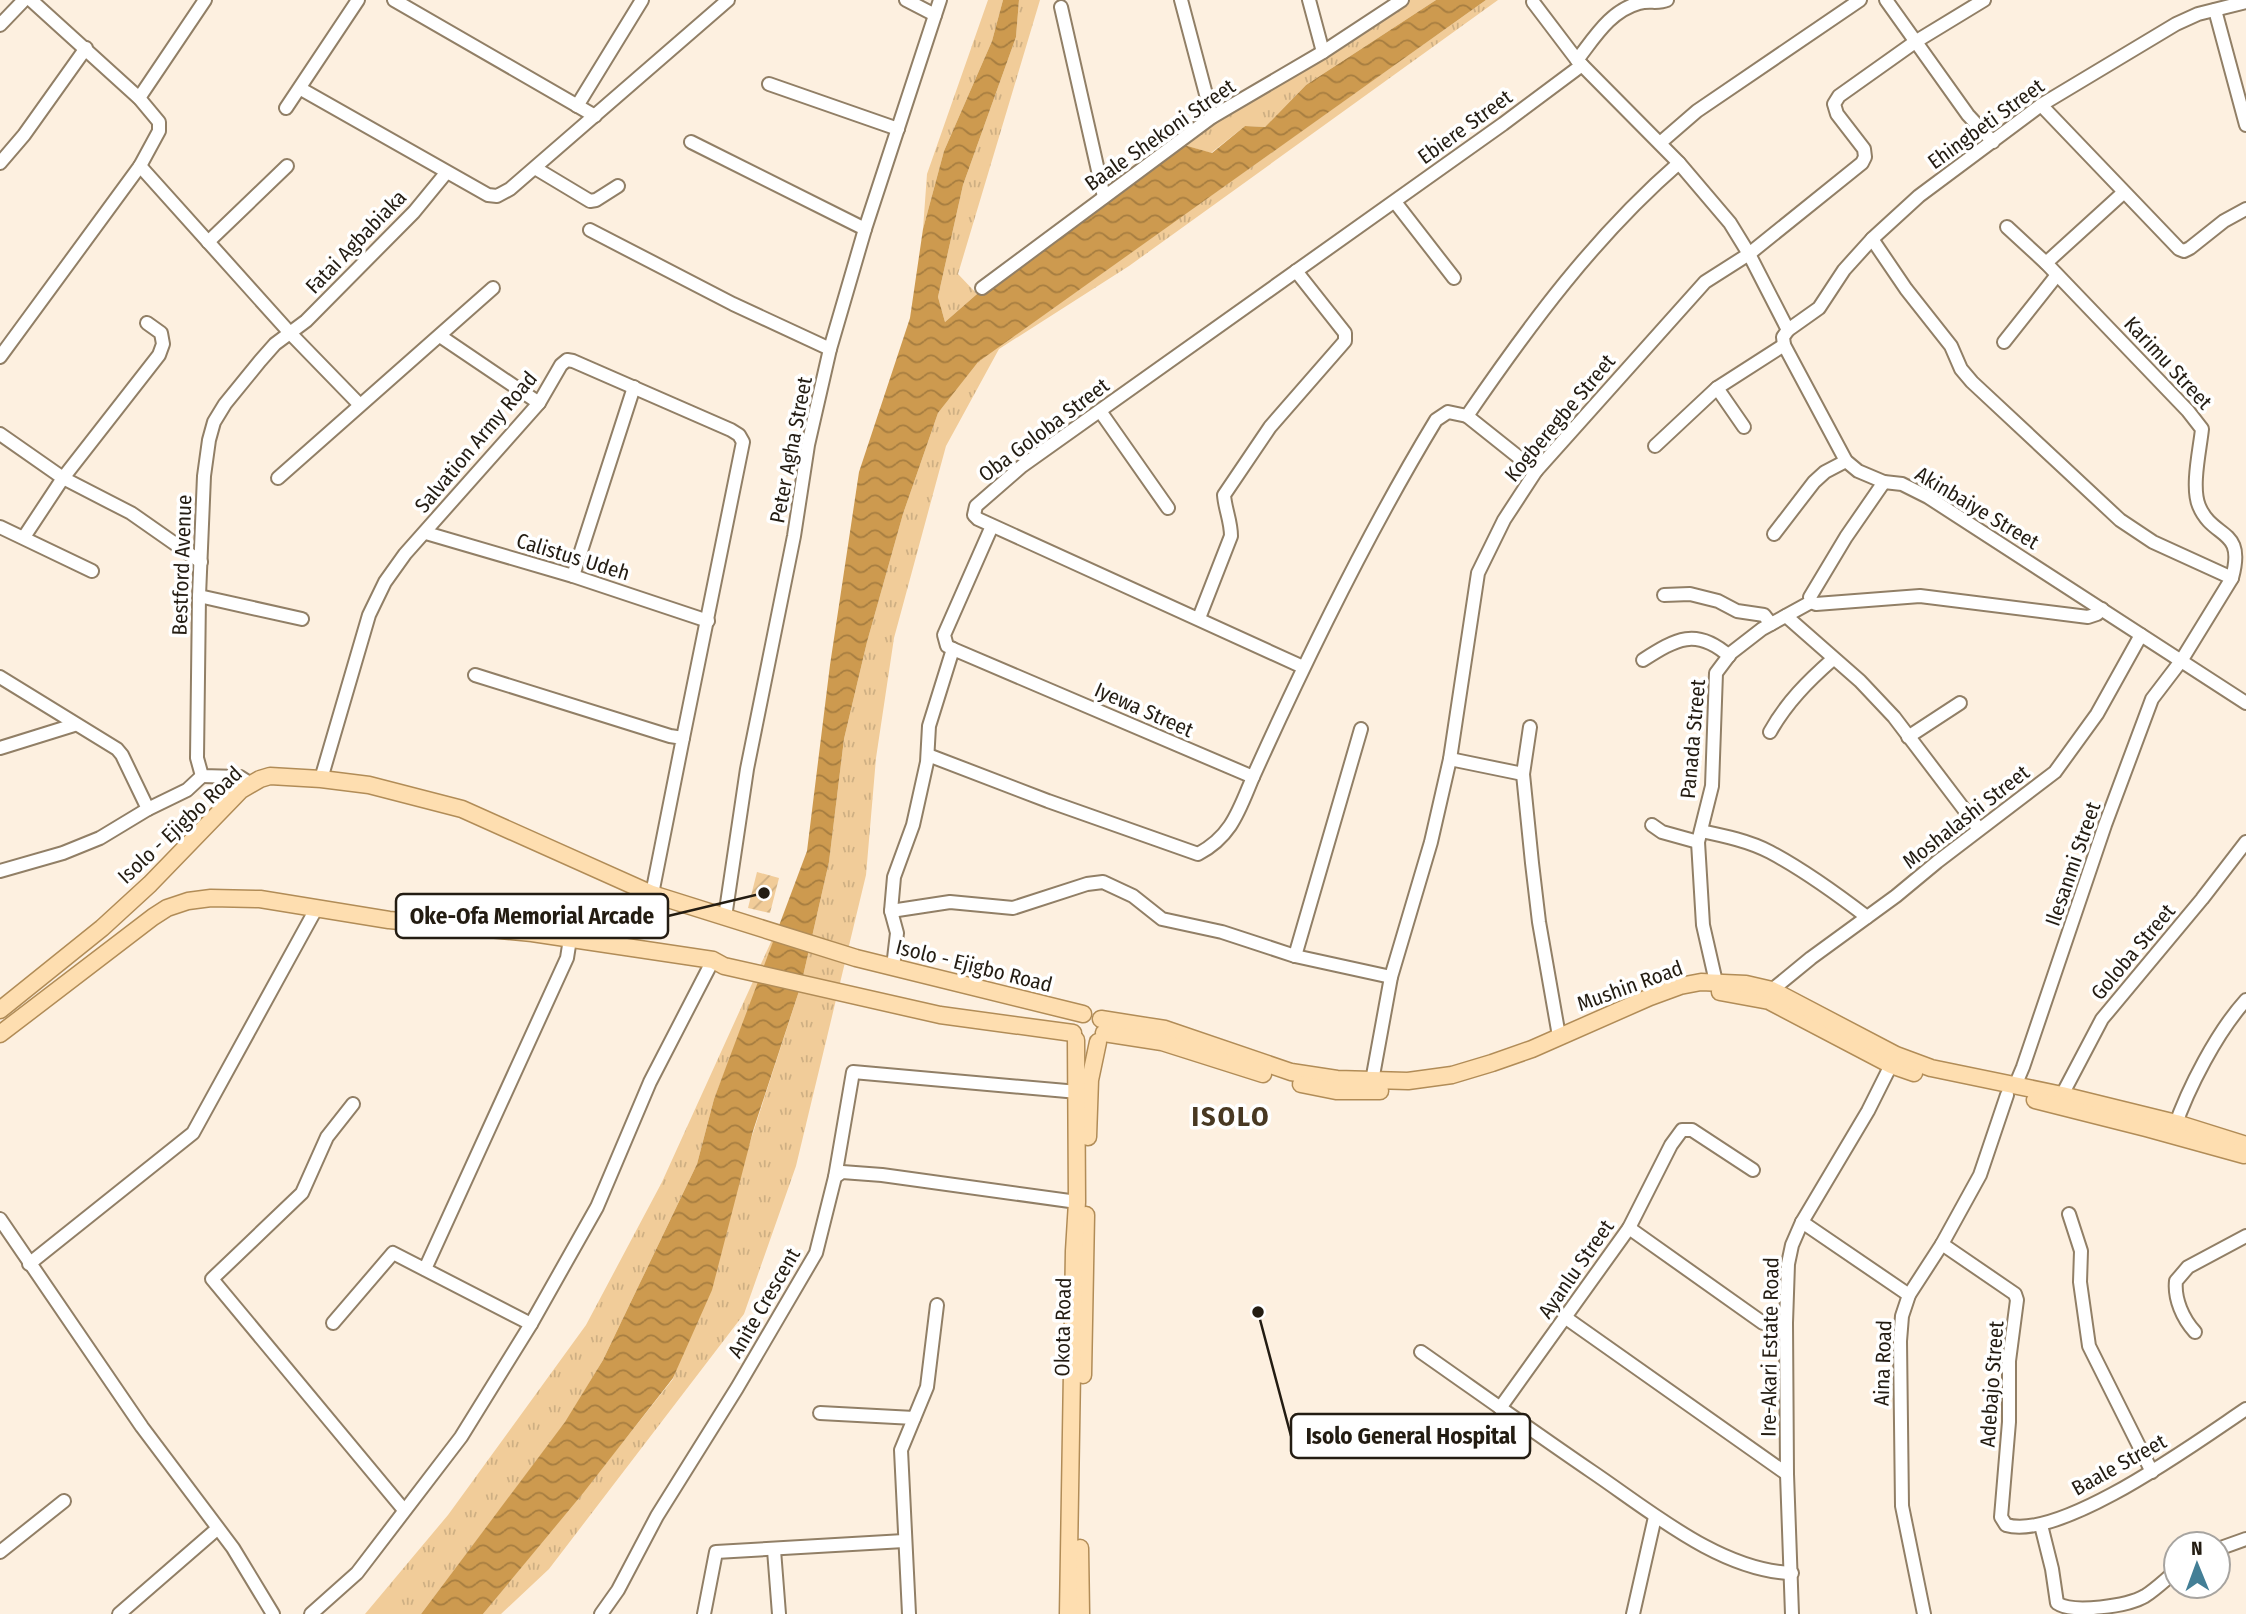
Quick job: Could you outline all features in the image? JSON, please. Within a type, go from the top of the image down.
[{"type":"main road","name":"Isolo - Ejigbo Road","points":[[0,1010],[69,956],[138,894],[241,790],[270,776],[381,787],[462,809],[652,894],[856,958],[1083,1014]]},
{"type":"main road","points":[[138,894],[153,917]]},
{"type":"main road","points":[[0,1034],[153,917],[167,908],[188,901],[211,898],[260,899],[389,920],[532,933],[718,963],[940,1015],[1075,1037],[1089,1045],[1101,1032],[1092,1014],[1083,1014],[1073,1024],[1075,1037],[1078,1093],[1068,1614]]},
{"type":"main road","name":"Mushin Road","points":[[1101,1032],[1165,1029],[1291,1072],[1338,1079],[1408,1081],[1452,1075],[1517,1054],[1681,986],[1716,982],[1746,984],[1772,990],[1896,1055],[1931,1068],[2073,1109],[2246,1145]]},
{"type":"main road","name":"Mushin Road","points":[[1101,1032],[1162,1042],[1248,1070],[1336,1091],[1408,1090],[1463,1082],[1494,1074],[1653,1006],[1701,992],[1720,992],[1769,1001],[1891,1065],[1929,1078],[2062,1095],[2174,1129],[2246,1156]]},
{"type":"main road","name":"Okota Road","points":[[1081,1614],[1088,1130],[1090,1080],[1101,1032]]},
{"type":"street","points":[[0,25],[24,0]]},
{"type":"street","points":[[0,357],[140,166],[159,131],[159,122],[139,98],[31,0]]},
{"type":"street","points":[[139,98],[205,0]]},
{"type":"street","points":[[286,108],[358,0]]},
{"type":"street","points":[[394,0],[595,116]]},
{"type":"street","points":[[577,106],[642,0]]},
{"type":"street","points":[[301,89],[446,173],[488,195],[497,196],[535,168],[727,0]]},
{"type":"street","points":[[906,0],[935,16]]},
{"type":"street","name":"Peter Agha Street","points":[[731,919],[747,769],[794,536],[808,445],[831,349],[865,229],[940,0]]},
{"type":"street","points":[[1181,0],[1212,117]]},
{"type":"street","points":[[1309,0],[1323,52]]},
{"type":"street","name":"Baale Shekoni Street","points":[[982,288],[1212,117],[1323,52],[1402,0]]},
{"type":"street","name":"Ebiere Street","points":[[1369,219],[1580,62],[1609,19],[1624,8],[1643,2],[1667,0]]},
{"type":"street","points":[[1660,143],[1697,111],[1860,0]]},
{"type":"street","points":[[1886,0],[1968,115],[1993,142]]},
{"type":"street","points":[[1915,42],[1984,0]]},
{"type":"street","points":[[1533,2],[1580,62],[1679,163],[1730,223],[1788,330],[1783,337],[1784,345],[1846,461],[1825,472],[1814,482],[1774,534]]},
{"type":"street","name":"Ehingbeti Street","points":[[1788,330],[1819,308],[1844,270],[1872,239],[1919,196],[2041,105],[2175,24],[2198,14],[2246,2]]},
{"type":"street","points":[[1061,7],[1104,197]]},
{"type":"street","points":[[2215,10],[2242,97],[2246,125]]},
{"type":"street","name":"Kogberegbe Street","points":[[1372,1081],[1391,977],[1431,842],[1450,759],[1478,573],[1504,520],[1536,471],[1705,282],[1749,254],[1862,163],[1866,157],[1864,149],[1837,114],[1834,104],[1839,96],[1915,42]]},
{"type":"street","points":[[0,163],[24,135],[86,48]]},
{"type":"street","points":[[769,84],[898,129]]},
{"type":"street","points":[[2041,105],[2179,250],[2184,251],[2224,221],[2246,209]]},
{"type":"street","points":[[691,142],[865,229]]},
{"type":"street","points":[[1467,416],[1533,321],[1568,278],[1641,196],[1679,163]]},
{"type":"street","points":[[140,166],[290,333],[359,404]]},
{"type":"street","points":[[208,242],[288,166]]},
{"type":"street","points":[[535,168],[590,201],[618,186]]},
{"type":"street","name":"Fatai Agbabiaka","points":[[290,333],[306,321],[414,212],[446,173]]},
{"type":"street","points":[[2046,263],[2123,192]]},
{"type":"street","points":[[1395,202],[1454,278]]},
{"type":"street","name":"Oba Goloba Street","points":[[992,526],[974,515],[976,506],[1022,466],[1369,219]]},
{"type":"street","name":"Karimu Street","points":[[2007,228],[2046,263],[2202,429],[2196,488],[2199,506],[2213,523],[2233,539],[2239,550],[2238,563],[2232,578],[2180,661]]},
{"type":"street","points":[[590,230],[733,304],[831,349]]},
{"type":"street","points":[[1872,239],[1906,289],[1951,346],[1961,369],[1972,382],[2120,520],[2153,542],[2232,578]]},
{"type":"street","points":[[1199,618],[1231,536],[1231,522],[1225,508],[1224,495],[1270,427],[1345,341],[1345,333],[1296,271]]},
{"type":"street","points":[[2004,342],[2057,275]]},
{"type":"street","points":[[278,478],[493,288]]},
{"type":"street","points":[[24,537],[62,478],[159,355],[163,344],[161,333],[148,323]]},
{"type":"street","name":"Bestford Avenue","points":[[202,776],[197,758],[199,596],[204,476],[209,440],[214,422],[225,404],[260,361],[290,333]]},
{"type":"street","points":[[440,336],[539,403]]},
{"type":"street","points":[[1655,446],[1717,388],[1784,345]]},
{"type":"street","name":"Salvation Army Road","points":[[321,779],[369,615],[385,582],[405,554],[539,403],[561,365],[567,360],[573,360],[731,430],[739,435],[743,442],[708,621]]},
{"type":"street","points":[[573,576],[634,387]]},
{"type":"street","points":[[1717,388],[1744,427]]},
{"type":"street","points":[[1100,411],[1168,508]]},
{"type":"street","points":[[928,755],[1198,854],[1210,848],[1231,828],[1303,667],[1368,538],[1436,419],[1448,412],[1467,416],[1536,471]]},
{"type":"street","points":[[0,435],[62,478],[131,513],[201,562]]},
{"type":"street","name":"Akinbaiye Street","points":[[1846,461],[1858,471],[1884,482],[1902,484],[1927,497],[2246,703]]},
{"type":"street","points":[[1884,482],[1846,537],[1810,597],[1811,602],[1816,604],[1920,596],[2088,617],[2102,609]]},
{"type":"street","points":[[893,967],[898,933],[891,911],[894,877],[913,824],[928,755],[929,726],[953,649],[947,646],[944,635],[992,526],[1303,667]]},
{"type":"street","points":[[0,527],[92,571]]},
{"type":"street","name":"Calistus Udeh","points":[[426,533],[573,576],[708,621]]},
{"type":"street","points":[[1664,595],[1690,594],[1718,601],[1737,611],[1764,615],[1771,624]]},
{"type":"street","points":[[199,596],[302,619]]},
{"type":"street","name":"Panada Street","points":[[1716,982],[1703,925],[1700,836],[1712,786],[1716,674],[1729,656],[1771,624],[1811,602]]},
{"type":"street","points":[[1786,616],[1860,681],[1894,717],[1979,829]]},
{"type":"street","points":[[652,894],[708,621]]},
{"type":"street","name":"Moshalashi Street","points":[[1772,990],[2055,772],[2097,714],[2141,635]]},
{"type":"street","points":[[1643,660],[1688,637],[1710,642],[1729,656]]},
{"type":"street","name":"Iyewa Street","points":[[953,649],[1253,777]]},
{"type":"street","points":[[1770,732],[1782,711],[1806,682],[1833,659]]},
{"type":"street","name":"Ilesanmi Street","points":[[2011,1090],[2023,1068],[2105,825],[2152,699],[2180,661]]},
{"type":"street","points":[[475,675],[670,736],[684,738]]},
{"type":"street","points":[[0,677],[122,755],[148,809]]},
{"type":"street","points":[[1909,737],[1960,703]]},
{"type":"street","points":[[0,748],[74,724]]},
{"type":"street","points":[[1530,727],[1523,774],[1539,922],[1559,1035]]},
{"type":"street","points":[[1295,956],[1361,729]]},
{"type":"street","points":[[1450,759],[1523,774]]},
{"type":"street","points":[[0,871],[63,853],[100,838],[148,809],[187,790],[202,776],[240,777],[251,784]]},
{"type":"street","points":[[1652,825],[1662,832],[1740,840],[1769,852],[1867,916]]},
{"type":"street","name":"Goloba Street","points":[[2062,1095],[2102,1019],[2246,842]]},
{"type":"street","points":[[891,911],[950,902],[1013,908],[1087,884],[1103,882],[1133,896],[1162,919],[1222,932],[1295,956],[1391,977]]},
{"type":"street","points":[[29,1264],[193,1133],[316,909]]},
{"type":"street","points":[[425,1269],[567,958],[570,939]]},
{"type":"street","points":[[311,1614],[357,1573],[461,1437],[531,1325],[597,1207],[650,1083],[718,963]]},
{"type":"street","points":[[2174,1129],[2197,1076],[2215,1044],[2246,1000]]},
{"type":"street","name":"Ire-Akari Estate Road","points":[[1792,1614],[1787,1474],[1788,1264],[1792,1245],[1802,1222],[1868,1111],[1891,1065]]},
{"type":"street","name":"Anite Crescent","points":[[601,1614],[618,1590],[657,1516],[737,1388],[816,1253],[835,1177],[853,1072],[1078,1093]]},
{"type":"street","name":"Aina Road","points":[[1924,1614],[1902,1506],[1902,1316],[1909,1295],[1942,1244],[1980,1175],[2011,1090]]},
{"type":"street","points":[[353,1104],[327,1137],[302,1193],[212,1279],[404,1510]]},
{"type":"street","name":"Ayanlu Street","points":[[1500,1408],[1629,1228],[1671,1145],[1682,1130],[1692,1129],[1753,1170]]},
{"type":"street","points":[[835,1177],[842,1172],[883,1175],[1077,1202]]},
{"type":"street","points":[[2069,1214],[2081,1251],[2080,1282],[2089,1346],[2152,1472]]},
{"type":"street","points":[[0,1219],[142,1427],[233,1548],[273,1614]]},
{"type":"street","points":[[1802,1222],[1909,1295]]},
{"type":"street","points":[[1629,1228],[1763,1323],[1786,1323]]},
{"type":"street","points":[[2195,1332],[2188,1324],[2176,1296],[2176,1281],[2189,1267],[2246,1236]]},
{"type":"street","name":"Adebajo Street","points":[[1942,1244],[2015,1294],[2017,1300],[2010,1361],[2002,1522]]},
{"type":"street","points":[[333,1323],[393,1253],[531,1325]]},
{"type":"street","points":[[909,1614],[901,1450],[927,1387],[937,1305]]},
{"type":"street","points":[[1566,1318],[1787,1474]]},
{"type":"street","points":[[1421,1352],[1655,1517],[1740,1563],[1765,1571],[1792,1573]]},
{"type":"street","name":"Baale Street","points":[[2002,1522],[2010,1526],[2041,1525],[2076,1512],[2152,1472],[2246,1409]]},
{"type":"street","points":[[820,1413],[914,1418]]},
{"type":"street","points":[[0,1552],[64,1501]]},
{"type":"street","points":[[1633,1614],[1655,1517]]},
{"type":"street","points":[[2041,1525],[2057,1603],[2063,1607],[2091,1608],[2133,1601],[2144,1597],[2162,1582]]},
{"type":"street","points":[[119,1614],[217,1529]]},
{"type":"street","points":[[704,1614],[716,1552],[904,1541]]},
{"type":"street","points":[[774,1550],[779,1614]]},
{"type":"green space","points":[[988,0],[1003,0],[992,41],[944,151],[923,229],[927,174]]},
{"type":"green space","points":[[1019,0],[1040,0],[958,274],[977,294],[945,322],[938,297],[963,185],[1016,37]]},
{"type":"green space","points":[[1391,0],[1436,0],[1306,85],[1265,127],[1245,126],[1211,153],[1177,143],[1237,100]]},
{"type":"green space","points":[[1486,0],[1498,0],[1129,266],[999,349],[946,446],[894,638],[876,758],[866,875],[796,1166],[744,1314],[549,1569],[501,1614],[483,1614],[673,1379],[801,985],[829,862],[844,739],[867,642],[903,514],[938,413],[977,362]]},
{"type":"green space","points":[[757,872],[779,878],[770,913],[748,908]]},
{"type":"green space","points":[[780,922],[714,1099],[697,1164],[603,1360],[565,1423],[421,1614],[365,1614],[448,1515],[586,1325],[662,1182]]},
{"type":"water","points":[[1003,0],[1019,0],[1016,37],[963,185],[938,297],[945,322],[977,294],[1012,273],[1177,143],[1212,153],[1245,126],[1265,127],[1306,85],[1436,0],[1486,0],[978,362],[938,413],[903,514],[867,642],[844,739],[829,862],[801,985],[753,1131],[712,1290],[673,1378],[584,1492],[483,1614],[421,1614],[565,1422],[603,1360],[697,1164],[714,1099],[807,851],[830,665],[859,472],[910,318],[923,229],[944,151],[992,41]]},
{"type":"place","name":"Oke-Ofa Memorial Arcade","points":[[764,893]]},
{"type":"place","name":"Isolo General Hospital","points":[[1258,1312]]},
{"type":"district","name":"ISOLO","points":[[1231,1116]]}]
